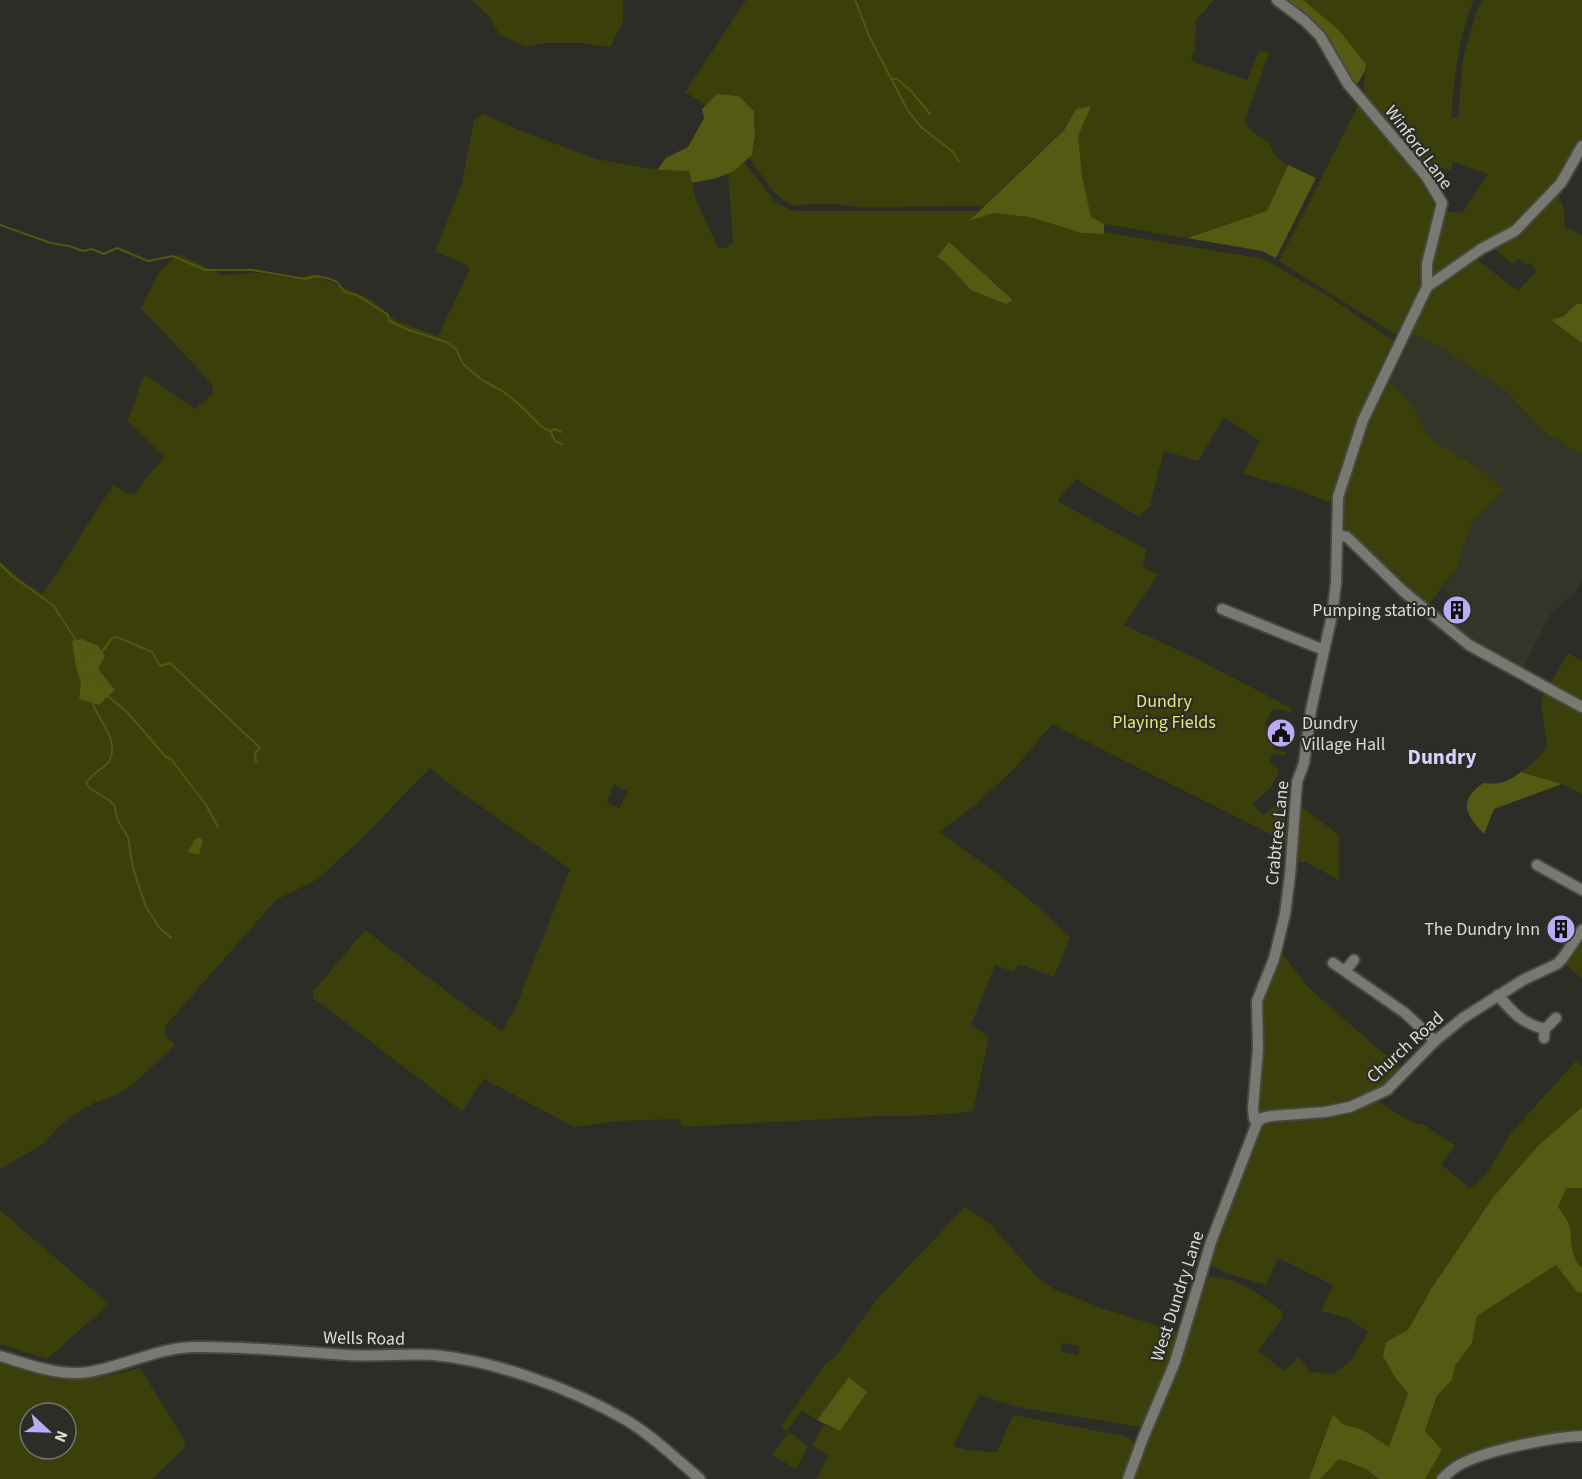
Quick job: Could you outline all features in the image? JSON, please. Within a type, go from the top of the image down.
[{"type":"street","name":"Winford Lane","points":[[1277,0],[1305,21],[1320,36],[1347,84],[1426,176],[1442,204],[1427,264],[1427,287],[1363,420],[1338,497],[1338,509]]},
{"type":"street","points":[[1427,287],[1481,249],[1515,231],[1562,183],[1582,146]]},
{"type":"street","name":"Crabtree Lane","points":[[1257,1123],[1254,1119],[1253,1108],[1258,1049],[1257,1001],[1274,959],[1285,914],[1297,782],[1304,763],[1311,710],[1336,584],[1338,509]]},
{"type":"street","points":[[1338,535],[1347,537],[1402,591],[1479,652],[1582,707]]},
{"type":"street","points":[[1222,609],[1324,650]]},
{"type":"street","points":[[1474,662],[1479,652]]},
{"type":"street","points":[[1541,870],[1582,890]]},
{"type":"street","name":"Church Road","points":[[1257,1123],[1262,1118],[1270,1116],[1325,1112],[1343,1108],[1378,1096],[1395,1083],[1435,1041],[1463,1018],[1498,994],[1557,964],[1582,930]]},
{"type":"street","points":[[1345,971],[1354,960]]},
{"type":"street","points":[[1333,963],[1405,1013],[1435,1041]]},
{"type":"street","points":[[1498,994],[1524,1022],[1545,1034],[1556,1018]]},
{"type":"street","name":"West Dundry Lane","points":[[1128,1479],[1175,1362],[1211,1242],[1257,1123]]},
{"type":"street","name":"Wells Road","points":[[0,1356],[65,1373],[88,1372],[165,1349],[194,1347],[352,1356],[431,1355],[455,1358],[515,1372],[547,1383],[625,1419],[700,1479]]},
{"type":"street","points":[[1442,1479],[1456,1467],[1498,1451],[1566,1437],[1582,1436]]},
{"type":"shaded area","points":[[1283,0],[1303,0],[1339,30],[1366,64],[1358,83],[1350,82],[1329,41]]},
{"type":"shaded area","points":[[717,94],[739,96],[754,111],[755,136],[752,155],[734,171],[717,178],[692,183],[689,171],[657,170],[666,158],[688,147],[704,118],[702,109]]},
{"type":"shaded area","points":[[1091,106],[1078,136],[1082,176],[1091,217],[1104,224],[1104,234],[1082,233],[1029,217],[994,213],[969,221],[1064,130],[1076,109]]},
{"type":"shaded area","points":[[1288,165],[1316,178],[1276,258],[1262,251],[1187,238],[1267,211]]},
{"type":"shaded area","points":[[949,242],[1013,300],[1006,304],[971,290],[945,262],[937,257]]},
{"type":"shaded area","points":[[1576,304],[1582,304],[1582,343],[1551,320],[1564,316]]},
{"type":"shaded area","points":[[1410,332],[1447,351],[1508,393],[1539,427],[1582,455],[1582,581],[1575,593],[1551,613],[1521,672],[1471,643],[1444,621],[1456,602],[1442,589],[1457,568],[1473,521],[1503,490],[1486,473],[1429,437],[1413,406],[1387,380]]},
{"type":"shaded area","points":[[82,639],[98,646],[105,656],[98,669],[115,690],[99,705],[79,699],[81,683],[72,641]]},
{"type":"shaded area","points":[[1521,772],[1562,784],[1494,809],[1484,834],[1469,814],[1467,802],[1470,796],[1483,783],[1504,782]]},
{"type":"shaded area","points":[[200,837],[203,841],[199,855],[188,852],[195,839]]},
{"type":"shaded area","points":[[1582,1107],[1582,1188],[1566,1188],[1558,1207],[1569,1224],[1573,1254],[1582,1268],[1582,1293],[1577,1292],[1556,1265],[1477,1316],[1472,1343],[1455,1366],[1452,1380],[1437,1396],[1425,1431],[1442,1450],[1425,1479],[1379,1479],[1366,1469],[1339,1459],[1320,1479],[1309,1479],[1333,1414],[1342,1424],[1363,1430],[1389,1447],[1408,1393],[1396,1379],[1383,1356],[1386,1342],[1408,1330],[1431,1289],[1494,1196],[1539,1145]]},
{"type":"shaded area","points":[[849,1377],[867,1392],[840,1431],[817,1420]]},
{"type":"green space","points":[[472,0],[623,0],[623,21],[610,47],[581,43],[544,43],[525,47],[499,34],[489,16]]},
{"type":"green space","points":[[746,0],[1214,0],[1196,20],[1195,48],[1191,61],[1247,80],[1259,50],[1269,53],[1245,120],[1249,129],[1269,143],[1276,157],[1288,165],[1267,211],[1187,238],[1104,224],[1091,217],[1082,176],[1078,136],[1090,106],[1076,109],[1064,129],[984,206],[793,205],[784,201],[773,191],[749,158],[755,141],[754,110],[739,96],[717,94],[706,105],[685,92]]},
{"type":"green space","points":[[1303,0],[1474,0],[1464,28],[1456,72],[1451,117],[1458,118],[1463,59],[1482,0],[1582,0],[1582,139],[1560,176],[1512,229],[1436,279],[1429,276],[1444,211],[1462,213],[1488,174],[1453,162],[1451,170],[1424,164],[1363,94],[1366,64],[1339,30]]},
{"type":"green space","points":[[1359,104],[1419,173],[1432,195],[1434,208],[1421,268],[1421,289],[1400,334],[1393,333],[1279,261]]},
{"type":"green space","name":"Dundry Playing Fields","points":[[483,114],[596,159],[657,170],[689,171],[696,200],[718,248],[725,248],[733,243],[728,173],[744,162],[776,203],[794,211],[979,211],[970,221],[994,213],[1029,217],[1082,233],[1104,234],[1104,232],[1259,258],[1328,296],[1394,341],[1395,345],[1337,490],[1332,497],[1333,503],[1290,487],[1243,474],[1260,441],[1224,417],[1198,461],[1164,451],[1150,506],[1139,517],[1076,479],[1057,501],[1146,549],[1143,567],[1158,575],[1124,625],[1193,657],[1291,708],[1291,712],[1273,709],[1264,725],[1273,727],[1272,735],[1275,737],[1273,749],[1286,752],[1286,755],[1271,754],[1270,762],[1279,773],[1270,788],[1253,804],[1263,816],[1279,802],[1286,822],[1288,843],[1052,724],[1015,768],[975,805],[939,832],[998,874],[1070,937],[1054,977],[1019,964],[1014,972],[995,965],[971,1025],[989,1037],[973,1111],[938,1115],[683,1127],[678,1119],[618,1121],[574,1127],[484,1079],[462,1111],[313,998],[313,992],[365,930],[502,1031],[515,1009],[570,869],[430,768],[361,839],[318,879],[276,900],[166,1025],[164,1033],[175,1045],[136,1082],[117,1095],[94,1103],[78,1112],[60,1126],[43,1144],[0,1169],[0,561],[21,580],[42,594],[114,485],[128,494],[134,494],[164,457],[128,421],[144,374],[195,409],[213,394],[212,384],[141,308],[159,272],[178,254],[222,275],[258,273],[298,279],[311,274],[370,299],[397,321],[438,336],[470,269],[466,264],[435,252],[462,183],[474,120]],"holes":[[[950,243],[1013,299],[971,290],[945,262]],[[81,683],[115,690],[99,705],[79,699]],[[614,784],[628,792],[619,808],[607,803]]]},
{"type":"green space","points":[[1558,191],[1564,211],[1565,229],[1571,229],[1582,235],[1582,304],[1576,304],[1564,316],[1551,320],[1582,343],[1582,455],[1539,427],[1508,393],[1447,351],[1410,332],[1432,292],[1475,258],[1518,291],[1537,271],[1530,263],[1526,265],[1519,259],[1512,264],[1492,247]]},
{"type":"green space","points":[[1387,380],[1413,406],[1429,437],[1486,473],[1503,490],[1473,521],[1457,568],[1426,608],[1381,567],[1344,528],[1343,495],[1348,474],[1363,432]]},
{"type":"green space","points":[[1568,653],[1582,661],[1582,703],[1549,686]]},
{"type":"green space","points":[[1544,691],[1582,712],[1582,794],[1562,784],[1521,772],[1537,759],[1547,746],[1541,704]]},
{"type":"green space","points":[[1298,804],[1339,835],[1339,880],[1306,862],[1294,862]]},
{"type":"green space","points":[[1582,935],[1582,979],[1564,963]]},
{"type":"green space","points":[[1280,950],[1308,987],[1402,1068],[1378,1089],[1338,1105],[1270,1112],[1258,1111],[1262,995]]},
{"type":"green space","points":[[1576,1061],[1582,1066],[1582,1107],[1539,1145],[1494,1196],[1431,1289],[1408,1330],[1386,1342],[1396,1379],[1408,1393],[1389,1448],[1363,1430],[1342,1424],[1333,1414],[1309,1479],[1132,1479],[1204,1279],[1213,1277],[1234,1281],[1255,1292],[1282,1311],[1283,1317],[1258,1351],[1284,1371],[1299,1357],[1310,1372],[1333,1374],[1351,1361],[1368,1332],[1348,1318],[1321,1311],[1333,1285],[1278,1258],[1266,1285],[1219,1270],[1209,1262],[1258,1132],[1266,1124],[1376,1101],[1412,1122],[1423,1124],[1455,1146],[1441,1164],[1470,1189],[1488,1172],[1511,1133]]},
{"type":"green space","points":[[1566,1188],[1582,1188],[1582,1268],[1573,1254],[1569,1224],[1558,1207]]},
{"type":"green space","points":[[965,1207],[991,1225],[1039,1279],[1054,1289],[1104,1309],[1178,1332],[1168,1369],[1140,1427],[1017,1407],[979,1395],[953,1446],[966,1450],[997,1452],[1013,1415],[1124,1436],[1135,1443],[1123,1479],[816,1479],[829,1455],[812,1445],[824,1425],[840,1431],[849,1377],[817,1420],[802,1410],[787,1431],[781,1427],[826,1363],[833,1359],[879,1297]],"holes":[[[1062,1343],[1080,1346],[1078,1355],[1060,1351]]]},
{"type":"green space","points":[[0,1210],[109,1304],[47,1359],[0,1344]]},
{"type":"green space","points":[[1556,1265],[1577,1292],[1582,1293],[1582,1432],[1496,1448],[1458,1459],[1437,1479],[1425,1479],[1442,1450],[1425,1431],[1437,1396],[1452,1380],[1455,1366],[1472,1343],[1477,1316]]},
{"type":"green space","points":[[0,1362],[70,1378],[101,1377],[140,1368],[185,1441],[184,1448],[152,1479],[0,1479]]},
{"type":"green space","points":[[789,1432],[808,1446],[796,1469],[772,1455]]},
{"type":"green space","points":[[1339,1459],[1366,1469],[1379,1479],[1320,1479]]},
{"type":"waterway","points":[[855,0],[869,36],[908,111],[921,127],[953,152],[959,162]]},
{"type":"waterway","points":[[891,79],[897,79],[911,91],[930,114]]},
{"type":"waterway","points":[[0,225],[51,243],[83,251],[92,249],[104,254],[117,248],[148,261],[173,256],[205,270],[253,270],[305,279],[316,276],[327,278],[337,282],[345,292],[357,295],[388,315],[389,321],[446,342],[456,349],[463,364],[482,380],[504,392],[542,427],[550,431],[555,441],[562,444]]},
{"type":"waterway","points":[[550,431],[555,429],[561,432]]},
{"type":"waterway","points":[[0,564],[12,576],[53,605],[85,654],[88,670],[98,681],[104,693],[127,712],[166,757],[171,759],[206,805],[218,827]]},
{"type":"waterway","points":[[85,654],[101,652],[112,638],[117,637],[152,652],[160,666],[170,663],[260,748],[255,753],[256,762]]},
{"type":"waterway","points":[[88,670],[85,675],[89,691],[94,707],[111,739],[112,753],[108,763],[86,783],[89,788],[114,805],[118,821],[128,837],[133,868],[146,907],[159,927],[171,938]]},
{"type":"place","name":"Pumping station","points":[[1457,610]]},
{"type":"place","name":"Dundry Village Hall","points":[[1281,733]]},
{"type":"place","name":"The Dundry Inn","points":[[1561,929]]},
{"type":"district","name":"Dundry","points":[[1442,757]]}]
